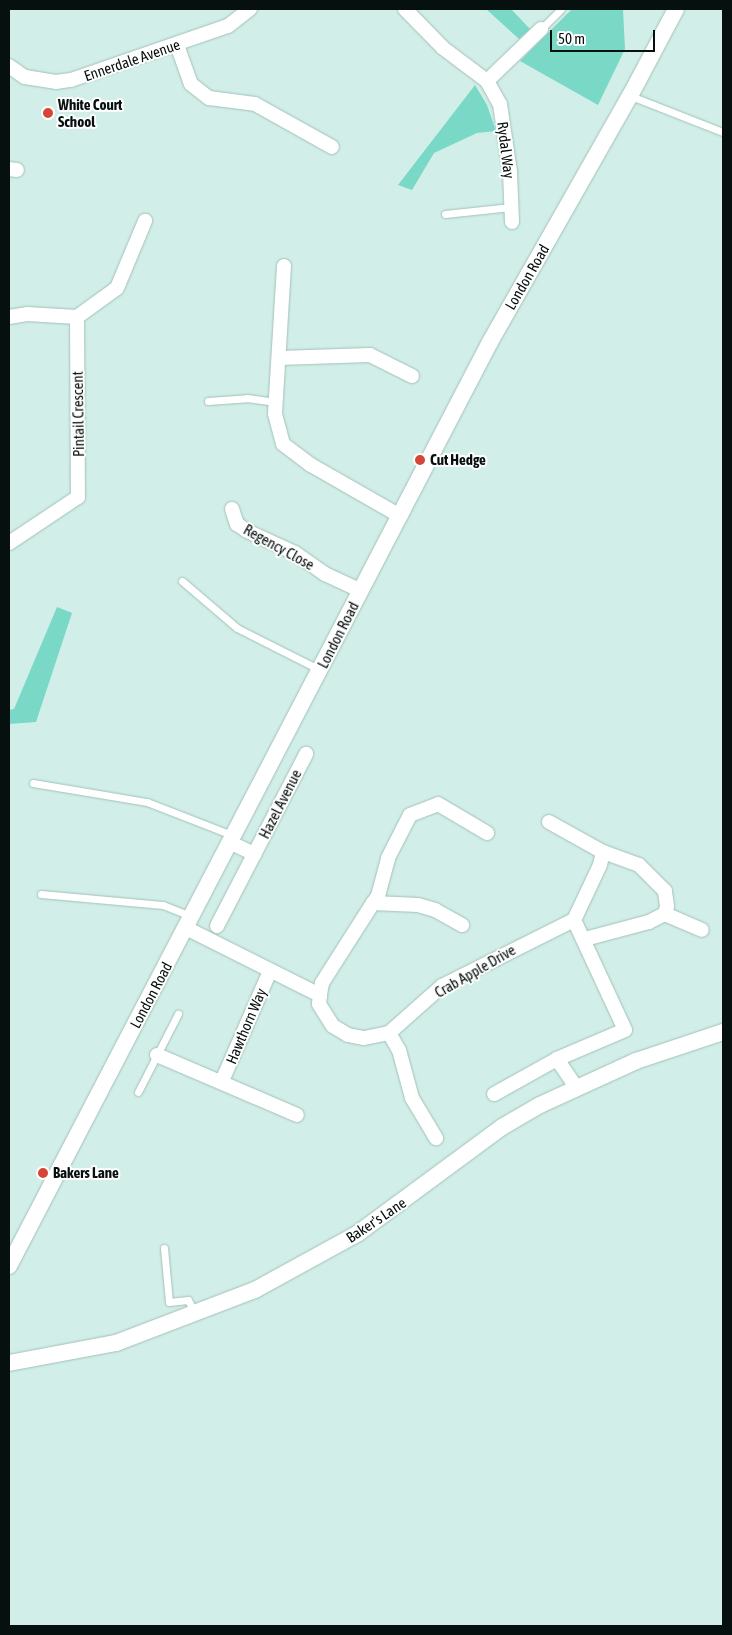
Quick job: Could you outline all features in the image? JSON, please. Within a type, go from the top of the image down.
[{"type":"street","name":"Ennerdale Avenue","points":[[9,66],[24,77],[56,82],[79,78],[228,26],[250,9]]},
{"type":"street","name":"Rydal Way","points":[[405,9],[444,48],[487,81],[500,104],[510,172],[512,222]]},
{"type":"street","name":"London Road","points":[[9,1266],[190,923],[490,342],[630,96],[676,9]]},
{"type":"street","points":[[487,81],[541,29]]},
{"type":"street","points":[[177,45],[191,84],[209,98],[256,104],[332,147]]},
{"type":"street","points":[[9,317],[27,314],[77,317],[117,288],[145,221]]},
{"type":"street","points":[[284,266],[276,402],[276,414],[283,444],[311,466],[400,516]]},
{"type":"street","name":"Pintail Crescent","points":[[9,543],[78,497],[77,317]]},
{"type":"street","points":[[278,358],[370,355],[412,376]]},
{"type":"street","name":"Regency Close","points":[[232,508],[237,524],[247,531],[295,554],[331,577],[361,591]]},
{"type":"street","name":"Hazel Avenue","points":[[218,926],[306,754]]},
{"type":"street","points":[[436,1138],[412,1098],[399,1050],[389,1033],[364,1038],[348,1035],[333,1026],[319,1004],[322,983],[373,902],[397,838],[410,815],[438,804],[487,834]]},
{"type":"street","points":[[550,822],[603,852],[639,865],[665,891],[668,906],[665,914]]},
{"type":"street","name":"Hazel Avenue","points":[[233,839],[255,854]]},
{"type":"street","points":[[494,1094],[557,1059],[625,1030],[606,992],[585,939],[574,920],[600,865],[603,852]]},
{"type":"street","points":[[373,902],[418,905],[435,910],[462,925]]},
{"type":"street","points":[[585,939],[608,935],[665,914],[702,930]]},
{"type":"street","name":"Crab Apple Drive","points":[[389,1033],[442,986],[574,920]]},
{"type":"street","points":[[190,923],[270,971],[320,995]]},
{"type":"street","name":"Hawthorn Way","points":[[222,1081],[270,971]]},
{"type":"street","name":"Baker's Lane","points":[[9,1363],[107,1345],[196,1315],[256,1290],[357,1234],[502,1127],[576,1087],[636,1061],[723,1032]]},
{"type":"street","name":"Hawthorn Way","points":[[157,1055],[222,1081],[297,1115]]},
{"type":"street","points":[[557,1059],[576,1087]]},
{"type":"lane","points":[[541,29],[561,9]]},
{"type":"lane","points":[[630,96],[723,132]]},
{"type":"lane","points":[[445,214],[511,207]]},
{"type":"lane","points":[[208,401],[247,398],[276,402]]},
{"type":"lane","points":[[182,581],[237,628],[320,670]]},
{"type":"lane","points":[[33,783],[147,802],[233,839]]},
{"type":"lane","points":[[41,894],[163,905],[190,923]]},
{"type":"lane","points":[[138,1092],[178,1014]]},
{"type":"lane","points":[[164,1248],[170,1302],[188,1300],[196,1315]]},
{"type":"green space","points":[[486,9],[511,9],[530,29],[519,39]]},
{"type":"green space","points":[[572,9],[623,9],[625,49],[598,105],[520,61]]},
{"type":"green space","points":[[475,85],[487,105],[496,131],[477,133],[434,153],[412,190],[398,185]]},
{"type":"green space","points":[[57,607],[72,613],[36,722],[9,724],[9,710],[14,709]]},
{"type":"place","name":"White Court School","points":[[48,113]]},
{"type":"place","name":"Cut Hedge","points":[[420,460]]},
{"type":"place","name":"Bakers Lane","points":[[43,1173]]}]
